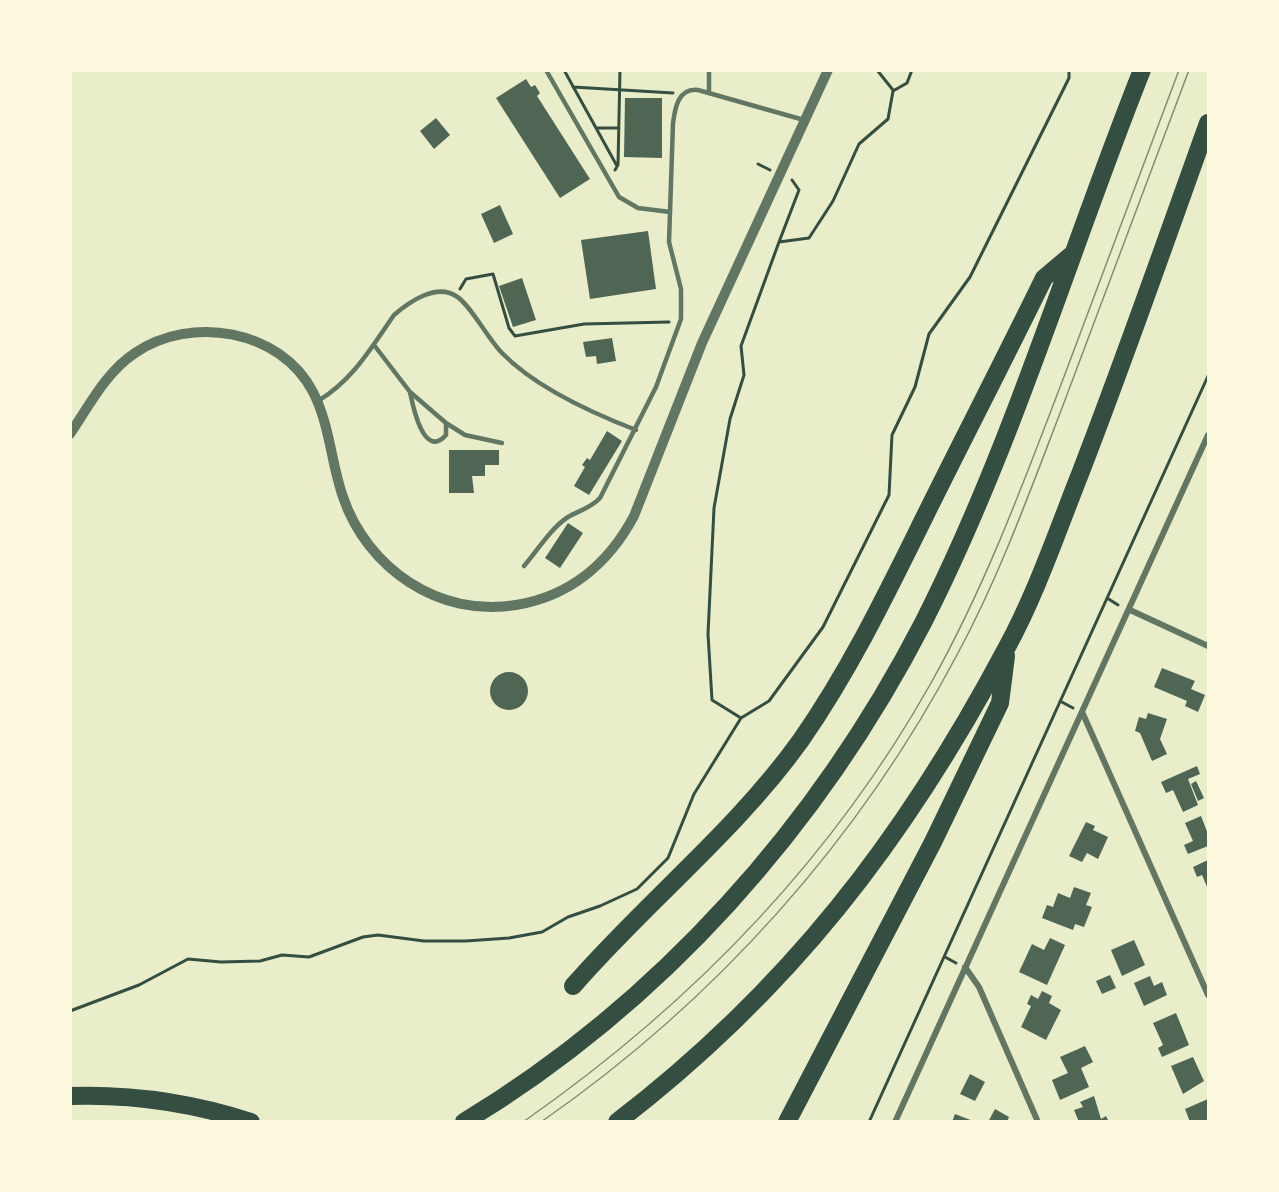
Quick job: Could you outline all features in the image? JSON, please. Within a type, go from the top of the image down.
[{"type":"highway","points":[[464,1122],[570,1048],[649,983],[734,898],[796,824],[827,782],[889,684],[942,583],[1011,420],[1142,70]]},
{"type":"highway","points":[[617,1122],[670,1082],[731,1026],[815,937],[868,872],[901,825],[967,720],[1007,647],[1053,543],[1107,403],[1209,123]]},
{"type":"highway","points":[[573,986],[626,928],[747,805],[800,741],[825,704],[890,590],[1044,278],[1071,255]]},
{"type":"highway","points":[[787,1122],[933,842],[1000,703],[1007,647]]},
{"type":"highway","points":[[70,1096],[155,1100],[210,1110],[251,1122]]},
{"type":"street","points":[[70,434],[108,379],[126,360],[156,342],[183,334],[220,332],[247,338],[260,344],[293,367],[309,385],[317,401],[342,495],[356,528],[375,555],[404,579],[444,599],[495,607],[526,603],[570,586],[608,555],[634,516],[702,344],[828,70]]},
{"type":"street","points":[[895,1122],[1209,435]]},
{"type":"street","points":[[1130,610],[1209,646]]},
{"type":"street","points":[[1083,714],[1209,995]]},
{"type":"street","points":[[965,968],[979,987],[1038,1122]]},
{"type":"lane","points":[[546,70],[619,197],[638,208],[670,212]]},
{"type":"lane","points":[[709,70],[709,92]]},
{"type":"lane","points":[[524,566],[559,525],[568,517],[593,506],[600,498],[656,387],[680,323],[682,306],[669,242],[673,123],[675,107],[680,97],[692,89],[709,92],[805,120]]},
{"type":"lane","points":[[317,401],[334,391],[353,374],[394,315],[410,302],[440,292],[456,296],[494,345],[514,363],[586,409],[636,430]]},
{"type":"lane","points":[[374,345],[410,392],[446,423],[465,435],[502,443]]},
{"type":"lane","points":[[410,392],[413,408],[426,437],[432,441],[444,438],[447,431],[446,423]]},
{"type":"path","points":[[564,70],[618,166],[620,70]]},
{"type":"path","points":[[741,718],[712,700],[708,634],[714,508],[730,419],[744,375],[741,346],[779,242],[809,238],[833,201],[859,144],[888,119],[893,91],[877,70]]},
{"type":"path","points":[[893,91],[907,83],[912,70]]},
{"type":"path","points":[[70,1011],[139,985],[188,958],[221,962],[260,961],[282,955],[309,957],[363,937],[378,935],[424,941],[508,938],[542,932],[568,916],[600,906],[637,889],[668,858],[694,794],[741,718],[769,701],[823,627],[889,495],[892,435],[915,387],[929,334],[970,277],[1070,78],[1070,70]]},
{"type":"path","points":[[573,87],[669,90],[680,97]]},
{"type":"path","points":[[596,128],[619,128]]},
{"type":"path","points":[[456,296],[466,279],[493,274],[509,328],[515,336],[584,324],[664,321],[680,323]]},
{"type":"path","points":[[870,1122],[1209,376]]},
{"type":"building","points":[[526,79],[531,87],[535,85],[540,93],[537,96],[590,179],[560,198],[496,98]]},
{"type":"building","points":[[625,98],[662,98],[662,158],[624,157]]},
{"type":"building","points":[[436,118],[450,135],[434,149],[420,131]]},
{"type":"building","points":[[500,205],[513,234],[494,243],[481,214]]},
{"type":"building","points":[[648,231],[656,289],[590,299],[581,240]]},
{"type":"building","points":[[522,278],[536,320],[513,327],[499,286]]},
{"type":"building","points":[[612,338],[616,361],[597,364],[596,356],[586,357],[583,342]]},
{"type":"building","points":[[607,431],[622,441],[589,495],[574,486],[585,467],[582,465],[587,458],[590,460]]},
{"type":"building","points":[[449,450],[499,450],[499,465],[485,465],[485,476],[472,476],[474,493],[449,493]]},
{"type":"building","points":[[568,523],[583,533],[560,568],[545,558]]},
{"type":"building","points":[[1162,668],[1195,681],[1191,689],[1205,695],[1198,712],[1185,706],[1187,701],[1154,687]]},
{"type":"building","points":[[509,672],[516,673],[522,678],[527,684],[527,698],[522,704],[516,709],[509,710],[502,709],[496,704],[491,698],[490,691],[491,684],[496,678],[502,673]]},
{"type":"building","points":[[1148,713],[1167,719],[1160,739],[1167,754],[1152,761],[1140,733],[1135,731],[1139,717],[1146,719]]},
{"type":"building","points":[[1197,766],[1200,774],[1188,779],[1198,805],[1183,812],[1173,790],[1166,793],[1161,782]]},
{"type":"building","points":[[1196,781],[1204,798],[1198,801],[1191,784]]},
{"type":"building","points":[[1201,816],[1208,834],[1208,846],[1188,854],[1184,845],[1193,841],[1185,823]]},
{"type":"building","points":[[1086,822],[1095,826],[1093,830],[1108,837],[1098,859],[1087,853],[1082,862],[1069,856]]},
{"type":"building","points":[[1208,860],[1208,889],[1202,875],[1197,877],[1193,867]]},
{"type":"building","points":[[1074,887],[1091,893],[1086,905],[1092,907],[1084,927],[1075,924],[1073,930],[1042,918],[1047,905],[1053,907],[1058,893],[1070,898]]},
{"type":"building","points":[[1050,938],[1065,945],[1047,985],[1019,972],[1032,944],[1044,950]]},
{"type":"building","points":[[1134,940],[1145,965],[1122,976],[1111,950]]},
{"type":"building","points":[[1110,975],[1116,988],[1102,994],[1096,981]]},
{"type":"building","points":[[1150,976],[1154,986],[1162,982],[1167,995],[1144,1006],[1134,983]]},
{"type":"building","points":[[1042,991],[1052,996],[1049,1003],[1061,1010],[1046,1040],[1021,1027],[1031,1006],[1027,1004],[1031,995],[1038,999]]},
{"type":"building","points":[[1176,1013],[1189,1045],[1162,1057],[1158,1048],[1163,1045],[1153,1023]]},
{"type":"building","points":[[1085,1046],[1093,1062],[1081,1068],[1089,1087],[1060,1100],[1052,1080],[1068,1073],[1060,1057]]},
{"type":"building","points":[[1193,1057],[1204,1081],[1183,1094],[1171,1066]]},
{"type":"building","points":[[970,1074],[985,1082],[975,1101],[960,1094]]},
{"type":"building","points":[[1094,1096],[1101,1119],[1106,1116],[1109,1122],[1079,1122],[1074,1110],[1083,1107],[1080,1102]]},
{"type":"building","points":[[1208,1099],[1208,1122],[1190,1122],[1185,1109]]},
{"type":"building","points":[[995,1109],[1009,1117],[1007,1122],[988,1122]]},
{"type":"building","points":[[955,1114],[973,1121],[973,1122],[952,1122]]},
{"type":"tram line","points":[[523,1122],[643,1030],[752,926],[802,870],[892,748],[951,646],[1004,531],[1179,70]]},
{"type":"tram line","points":[[541,1122],[605,1075],[666,1024],[778,913],[876,789],[919,722],[958,653],[1014,532],[1189,70]]}]
